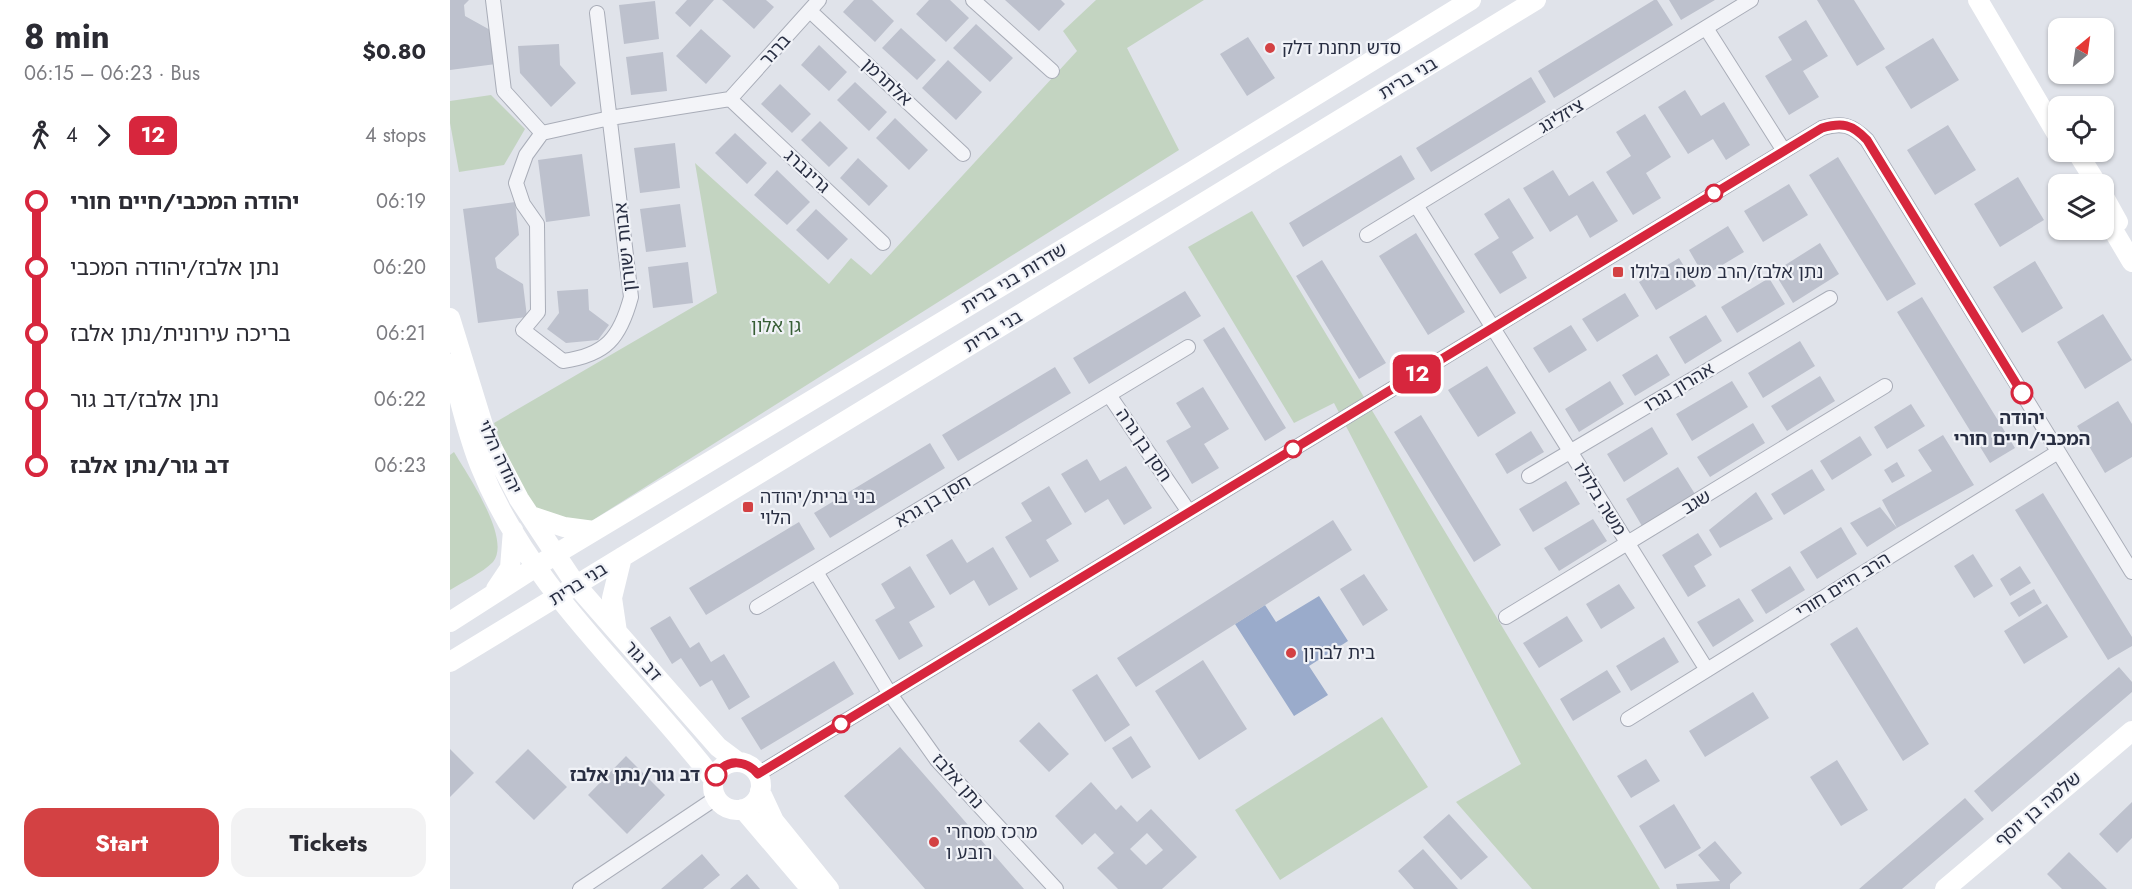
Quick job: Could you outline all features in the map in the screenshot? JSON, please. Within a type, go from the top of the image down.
[{"type":"main road","name":"שדרות בני ברית","points":[[556,554],[1191,172],[1471,0]]},
{"type":"main road","name":"בני ברית","points":[[450,662],[1536,0]]},
{"type":"main road","points":[[1978,0],[2048,119]]},
{"type":"main road","points":[[1988,0],[2048,101]]},
{"type":"main road","points":[[2114,214],[2132,245]]},
{"type":"main road","points":[[2114,232],[2132,262]]},
{"type":"main road","name":"יהודה הלוי","points":[[450,318],[487,438],[519,499],[556,554]]},
{"type":"main road","name":"יהודה הלוי","points":[[450,364],[481,469],[513,530],[537,566]]},
{"type":"main road","points":[[531,516],[564,527],[594,531]]},
{"type":"main road","points":[[490,597],[510,568],[513,530]]},
{"type":"main road","name":"בני ברית","points":[[450,622],[556,554]]},
{"type":"main road","name":"דב גור","points":[[556,554],[576,585],[617,632],[718,747],[738,762]]},
{"type":"main road","points":[[617,632],[612,598],[622,557]]},
{"type":"main road","name":"דב גור","points":[[537,566],[558,596],[715,789]]},
{"type":"main road","name":"שלמה בן יוסף","points":[[1945,889],[2132,731]]},
{"type":"main road","points":[[759,783],[752,804],[743,809],[734,810],[726,807],[715,789],[723,767],[738,762],[749,766],[759,783],[774,821],[829,889]]},
{"type":"main road","points":[[743,809],[811,889]]},
{"type":"street","points":[[494,0],[504,91],[542,133],[610,118],[730,99]]},
{"type":"street","name":"ברנר","points":[[730,99],[819,0]]},
{"type":"street","points":[[973,0],[1052,71]]},
{"type":"street","name":"ציזלינג","points":[[1367,235],[1751,0]]},
{"type":"street","name":"אלתרמן","points":[[810,11],[963,153]]},
{"type":"street","name":"אבות ישורון","points":[[542,133],[526,155],[516,183],[523,204],[537,224],[538,312],[523,330],[563,362],[585,358],[600,350],[614,337],[624,323],[631,297],[597,13]]},
{"type":"street","points":[[1707,28],[1784,151]]},
{"type":"street","name":"גרינברג","points":[[730,99],[883,243]]},
{"type":"street","points":[[759,783],[890,694],[1822,128],[1837,124],[1850,127],[1867,140],[2132,572]]},
{"type":"street","points":[[1416,205],[1494,327]]},
{"type":"street","name":"אהרון נגרו","points":[[1529,476],[1830,298]]},
{"type":"street","name":"משה בלולו","points":[[1494,327],[1707,670]]},
{"type":"street","name":"חסן בן גרה","points":[[1188,347],[1109,395],[1189,512]]},
{"type":"street","name":"שגב","points":[[1506,617],[1885,386]]},
{"type":"street","name":"חסן בן גרא","points":[[758,607],[1109,395]]},
{"type":"street","name":"הרב חיים חורי","points":[[1628,719],[2058,452]]},
{"type":"street","name":"נתן אלבז","points":[[816,572],[890,694],[937,760],[1056,889]]},
{"type":"street","points":[[584,888],[715,789]]},
{"type":"green space","name":"גן אלון","points":[[1096,0],[1204,0],[1127,48],[1179,150],[585,525],[550,517],[528,503],[505,456],[494,423],[717,293],[695,163],[829,284],[851,258],[871,275],[1077,51],[1063,31]]},
{"type":"green space","points":[[491,95],[525,129],[504,165],[459,172],[450,123],[450,101]]},
{"type":"green space","points":[[1252,211],[1660,889],[1532,889],[1456,802],[1521,764],[1334,403],[1294,423],[1188,247]]},
{"type":"green space","points":[[454,452],[486,507],[497,538],[497,552],[489,566],[450,590],[450,455]]},
{"type":"green space","points":[[1382,717],[1428,787],[1280,880],[1235,810]]},
{"type":"water","name":"בית לברון","points":[[1319,596],[1348,641],[1309,666],[1328,695],[1294,716],[1235,624],[1265,605],[1276,622]]},
{"type":"building","points":[[450,0],[469,0],[464,5],[465,16],[492,31],[496,64],[450,70]]},
{"type":"building","points":[[687,0],[714,0],[690,27],[675,13]]},
{"type":"building","points":[[722,0],[766,0],[774,7],[754,29]]},
{"type":"building","points":[[854,0],[872,0],[894,21],[875,42],[843,12]]},
{"type":"building","points":[[929,0],[950,0],[969,18],[946,42],[916,14]]},
{"type":"building","points":[[1005,0],[1061,0],[1065,4],[1039,31]]},
{"type":"building","points":[[1657,0],[1673,25],[1554,98],[1538,71]]},
{"type":"building","points":[[1669,0],[1715,0],[1681,20]]},
{"type":"building","points":[[1817,0],[1854,0],[1885,49],[1857,66]]},
{"type":"building","points":[[655,1],[659,39],[624,44],[619,5]]},
{"type":"building","points":[[1806,20],[1828,56],[1803,71],[1819,97],[1789,115],[1765,76],[1792,60],[1778,37]]},
{"type":"building","points":[[976,24],[1013,58],[990,82],[953,48]]},
{"type":"building","points":[[901,28],[936,60],[917,80],[882,48]]},
{"type":"building","points":[[701,29],[731,56],[706,84],[676,56]]},
{"type":"building","points":[[1248,37],[1275,78],[1247,96],[1220,54]]},
{"type":"building","points":[[1933,38],[1959,80],[1911,109],[1885,67]]},
{"type":"building","points":[[559,44],[560,65],[576,83],[551,107],[520,73],[518,46]]},
{"type":"building","points":[[819,45],[847,72],[829,91],[801,65]]},
{"type":"building","points":[[663,52],[667,91],[631,95],[626,57]]},
{"type":"building","points":[[948,60],[982,92],[956,120],[922,88]]},
{"type":"building","points":[[1531,77],[1546,102],[1431,172],[1416,148]]},
{"type":"building","points":[[855,82],[887,112],[869,131],[837,100]]},
{"type":"building","points":[[780,84],[811,114],[792,133],[761,104]]},
{"type":"building","points":[[1685,90],[1701,116],[1724,102],[1750,145],[1726,160],[1713,139],[1688,154],[1658,107]]},
{"type":"building","points":[[1645,114],[1671,157],[1646,173],[1661,198],[1633,215],[1606,172],[1631,156],[1616,132]]},
{"type":"building","points":[[895,118],[928,150],[909,170],[876,138]]},
{"type":"building","points":[[820,121],[848,148],[829,167],[801,140]]},
{"type":"building","points":[[1948,125],[1976,170],[1935,195],[1907,150]]},
{"type":"building","points":[[735,133],[767,163],[747,184],[715,153]]},
{"type":"building","points":[[675,143],[680,188],[640,193],[634,148]]},
{"type":"building","points":[[582,154],[590,216],[546,222],[538,160]]},
{"type":"building","points":[[1401,155],[1415,179],[1303,247],[1289,223]]},
{"type":"building","points":[[1838,157],[1916,284],[1887,301],[1809,175]]},
{"type":"building","points":[[858,158],[888,186],[869,206],[840,178]]},
{"type":"building","points":[[777,170],[810,202],[787,225],[754,195]]},
{"type":"building","points":[[1553,170],[1569,196],[1593,181],[1618,221],[1590,238],[1577,215],[1550,232],[1523,188]]},
{"type":"building","points":[[2018,177],[2044,220],[2000,247],[1974,204]]},
{"type":"building","points":[[1789,184],[1808,215],[1763,242],[1744,211]]},
{"type":"building","points":[[1509,198],[1534,238],[1512,252],[1527,278],[1500,294],[1474,254],[1499,238],[1484,214]]},
{"type":"building","points":[[515,202],[519,235],[495,258],[497,268],[523,284],[527,317],[478,323],[463,209]]},
{"type":"building","points":[[680,204],[686,247],[646,252],[640,209]]},
{"type":"building","points":[[816,209],[848,239],[828,260],[796,230]]},
{"type":"building","points":[[1728,226],[1744,252],[1704,276],[1689,250]]},
{"type":"building","points":[[1416,233],[1465,312],[1428,335],[1379,256]]},
{"type":"building","points":[[1820,243],[1839,274],[1793,303],[1774,272]]},
{"type":"building","points":[[1679,258],[1696,286],[1656,310],[1639,282]]},
{"type":"building","points":[[1322,260],[1386,363],[1359,379],[1296,276]]},
{"type":"building","points":[[2035,261],[2063,308],[2022,333],[1993,287]]},
{"type":"building","points":[[688,262],[693,303],[653,308],[648,267]]},
{"type":"building","points":[[1769,278],[1785,304],[1737,333],[1721,307]]},
{"type":"building","points":[[588,289],[589,310],[609,325],[598,340],[566,343],[547,329],[559,313],[557,291]]},
{"type":"building","points":[[1185,291],[1201,316],[1089,384],[1073,358]]},
{"type":"building","points":[[1625,293],[1639,316],[1597,342],[1582,319]]},
{"type":"building","points":[[1922,297],[2015,448],[1990,463],[1897,312]]},
{"type":"building","points":[[2103,314],[2132,360],[2085,389],[2057,342]]},
{"type":"building","points":[[1706,315],[1722,341],[1685,364],[1669,337]]},
{"type":"building","points":[[1571,325],[1587,350],[1549,373],[1533,348]]},
{"type":"building","points":[[1224,327],[1286,428],[1265,441],[1203,340]]},
{"type":"building","points":[[1800,341],[1815,366],[1763,398],[1748,373]]},
{"type":"building","points":[[1657,354],[1670,375],[1635,396],[1622,375]]},
{"type":"building","points":[[1487,366],[1516,413],[1478,437],[1448,390]]},
{"type":"building","points":[[1055,367],[1071,393],[958,461],[942,435]]},
{"type":"building","points":[[1820,376],[1835,401],[1787,431],[1771,406]]},
{"type":"building","points":[[1610,381],[1624,404],[1579,432],[1565,409]]},
{"type":"building","points":[[1732,381],[1748,407],[1692,441],[1676,414]]},
{"type":"building","points":[[1203,387],[1229,429],[1204,444],[1219,468],[1192,484],[1166,441],[1191,427],[1176,403]]},
{"type":"building","points":[[2118,401],[2132,424],[2132,457],[2105,473],[2077,426]]},
{"type":"building","points":[[1911,404],[1925,426],[1887,449],[1874,427]]},
{"type":"building","points":[[1421,415],[1501,545],[1474,562],[1394,432]]},
{"type":"building","points":[[1753,423],[1765,443],[1710,477],[1697,457]]},
{"type":"building","points":[[1652,427],[1668,454],[1624,482],[1607,454]]},
{"type":"building","points":[[1531,431],[1544,452],[1507,474],[1495,454]]},
{"type":"building","points":[[1943,435],[1974,485],[1897,528],[1882,500],[1932,471],[1918,450]]},
{"type":"building","points":[[1860,436],[1872,455],[1832,480],[1820,461]]},
{"type":"building","points":[[930,443],[945,468],[830,538],[814,513]]},
{"type":"building","points":[[1087,459],[1100,481],[1126,466],[1152,508],[1124,525],[1108,499],[1085,513],[1061,474]]},
{"type":"building","points":[[1897,462],[1905,476],[1892,483],[1884,470]]},
{"type":"building","points":[[1678,467],[1695,494],[1642,526],[1626,499]]},
{"type":"building","points":[[1812,469],[1825,490],[1784,515],[1771,494]]},
{"type":"building","points":[[1566,481],[1580,504],[1533,532],[1519,509]]},
{"type":"building","points":[[1049,486],[1072,524],[1046,540],[1059,561],[1030,578],[1005,537],[1032,521],[1021,503]]},
{"type":"building","points":[[1756,492],[1773,519],[1720,548],[1709,530]]},
{"type":"building","points":[[2043,493],[2132,637],[2132,646],[2108,660],[2015,510]]},
{"type":"building","points":[[1880,507],[1897,528],[1867,547],[1850,523]]},
{"type":"building","points":[[1593,519],[1607,541],[1559,571],[1544,548]]},
{"type":"building","points":[[1333,520],[1352,550],[1136,687],[1117,658]]},
{"type":"building","points":[[799,522],[815,549],[706,615],[689,588]]},
{"type":"building","points":[[1841,527],[1857,554],[1817,579],[1800,552]]},
{"type":"building","points":[[1698,533],[1712,555],[1694,566],[1706,586],[1688,597],[1662,555]]},
{"type":"building","points":[[952,539],[967,563],[993,547],[1018,589],[989,606],[974,580],[950,595],[926,555]]},
{"type":"building","points":[[1973,554],[1993,586],[1974,598],[1954,566]]},
{"type":"building","points":[[910,566],[935,607],[909,622],[923,646],[899,660],[875,620],[895,608],[881,584]]},
{"type":"building","points":[[1790,566],[1805,590],[1766,614],[1751,590]]},
{"type":"building","points":[[2020,566],[2031,583],[2010,596],[2000,579]]},
{"type":"building","points":[[1364,574],[1388,610],[1363,626],[1340,589]]},
{"type":"building","points":[[1619,584],[1635,608],[1601,629],[1586,604]]},
{"type":"building","points":[[2034,589],[2042,603],[2019,617],[2010,603]]},
{"type":"building","points":[[1739,598],[1754,621],[1713,647],[1697,622]]},
{"type":"building","points":[[2047,604],[2068,637],[2024,664],[2004,631]]},
{"type":"building","points":[[670,616],[690,648],[699,642],[711,662],[724,654],[750,697],[729,710],[712,680],[700,687],[681,658],[672,664],[650,628]]},
{"type":"building","points":[[1567,616],[1583,641],[1539,668],[1523,643]]},
{"type":"building","points":[[1857,627],[1929,744],[1903,761],[1830,644]]},
{"type":"building","points":[[1664,637],[1679,662],[1631,691],[1616,666]]},
{"type":"building","points":[[1203,660],[1247,729],[1199,760],[1155,691]]},
{"type":"building","points":[[834,661],[854,694],[761,750],[741,718]]},
{"type":"building","points":[[2119,667],[2132,682],[2132,692],[1992,812],[1974,791]]},
{"type":"building","points":[[1607,670],[1621,692],[1573,721],[1560,699]]},
{"type":"building","points":[[1097,674],[1130,725],[1105,742],[1072,690]]},
{"type":"building","points":[[1753,692],[1769,718],[1705,757],[1689,731]]},
{"type":"building","points":[[1039,722],[1069,754],[1049,772],[1019,741]]},
{"type":"building","points":[[1131,736],[1151,767],[1132,779],[1112,748]]},
{"type":"building","name":"מרכז מסחרי רובע ו","points":[[900,747],[1024,889],[925,889],[844,796]]},
{"type":"building","points":[[450,749],[474,773],[450,797]]},
{"type":"building","points":[[528,749],[567,787],[534,820],[495,782]]},
{"type":"building","points":[[626,756],[665,795],[627,834],[588,795]]},
{"type":"building","points":[[1646,759],[1660,781],[1631,798],[1617,776]]},
{"type":"building","points":[[1837,760],[1868,810],[1841,826],[1810,777]]},
{"type":"building","points":[[1091,782],[1116,810],[1121,805],[1137,822],[1151,809],[1197,857],[1162,889],[1118,889],[1097,868],[1114,853],[1095,833],[1082,845],[1055,816]],"holes":[[[1147,833],[1163,850],[1146,865],[1130,849]]]},
{"type":"building","points":[[1965,798],[1984,819],[1902,889],[1859,889]]},
{"type":"building","points":[[2132,802],[2132,838],[2117,853],[2099,834]]},
{"type":"building","points":[[1674,804],[1701,848],[1665,869],[1639,826]]},
{"type":"building","points":[[1449,814],[1488,857],[1461,880],[1423,837]]},
{"type":"building","points":[[1715,841],[1742,873],[1730,884],[1730,889],[1677,889],[1676,884],[1720,881],[1698,855]]},
{"type":"building","points":[[1423,849],[1458,889],[1414,889],[1398,871]]},
{"type":"building","points":[[2069,852],[2107,889],[2062,889],[2047,874]]},
{"type":"building","points":[[702,854],[720,875],[703,889],[661,889]]},
{"type":"building","points":[[747,874],[760,889],[730,889]]},
{"type":"bus line","name":"12","points":[[716,775],[723,767],[738,762],[749,766],[758,774],[1822,128],[1837,124],[1850,127],[1867,140],[2022,393]]},
{"type":"place","name":"סדש תחנת דלק","points":[[1270,48]]},
{"type":"place","name":"נתן אלבז/הרב משה בלולו","points":[[1618,272]]},
{"type":"place","name":"יהודה המכבי/חיים חורי","points":[[2022,393]]},
{"type":"place","name":"בני ברית/יהודה הלוי","points":[[748,507]]},
{"type":"place","name":"בית לברון","points":[[1291,653]]},
{"type":"place","name":"דב גור/נתן אלבז","points":[[716,775]]},
{"type":"place","name":"מרכז מסחרי רובע ו","points":[[934,842]]}]
